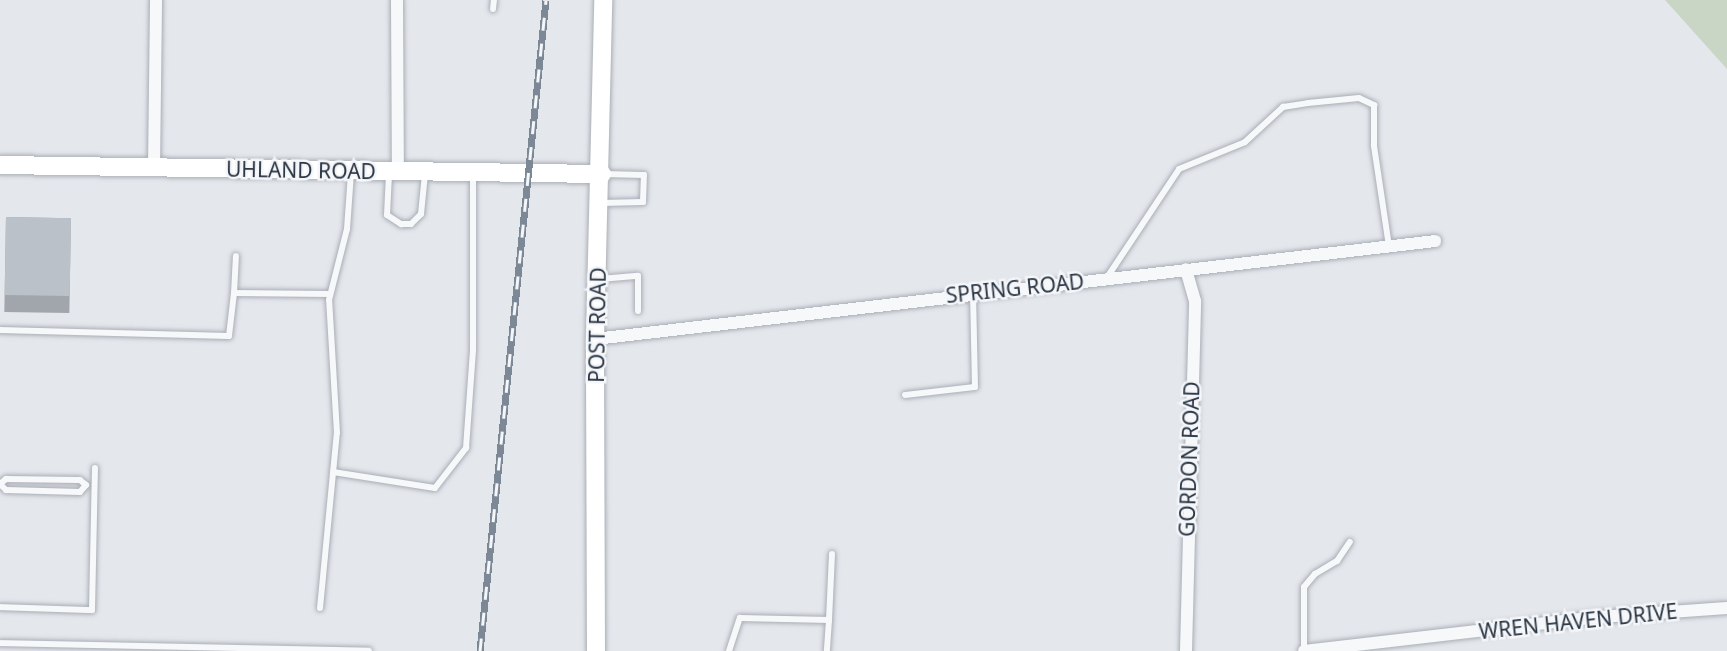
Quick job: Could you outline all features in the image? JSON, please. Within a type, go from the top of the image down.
[{"type":"street","points":[[154,168],[156,0]]},
{"type":"street","points":[[393,171],[397,0]]},
{"type":"street","name":"POST ROAD","points":[[596,651],[595,339],[602,174],[603,0]]},
{"type":"street","name":"UHLAND ROAD","points":[[0,165],[602,174]]},
{"type":"street","name":"SPRING ROAD","points":[[595,339],[973,292],[1435,241]]},
{"type":"street","name":"GORDON ROAD","points":[[1186,269],[1195,301],[1186,651]]},
{"type":"street","name":"WREN HAVEN DRIVE","points":[[1304,651],[1601,617],[1727,608]]},
{"type":"lane","points":[[494,0],[494,9]]},
{"type":"lane","points":[[1106,279],[1180,169],[1245,142],[1283,107],[1308,103],[1359,98],[1374,104],[1374,146],[1389,246]]},
{"type":"lane","points":[[320,608],[337,433],[330,294],[346,229],[351,171]]},
{"type":"lane","points":[[393,171],[387,215],[401,225],[411,225],[421,214],[426,172]]},
{"type":"lane","points":[[333,472],[435,488],[466,448],[473,350],[472,172]]},
{"type":"lane","points":[[601,203],[643,202],[644,188],[644,175],[602,174]]},
{"type":"lane","points":[[0,330],[229,335],[236,256]]},
{"type":"lane","points":[[598,279],[638,276],[638,311]]},
{"type":"lane","points":[[905,395],[975,387],[973,292]]},
{"type":"lane","points":[[234,293],[330,294]]},
{"type":"lane","points":[[0,607],[92,610],[95,468]]},
{"type":"lane","points":[[86,485],[80,492],[6,491],[0,484],[6,479],[79,480],[86,485],[95,486]]},
{"type":"lane","points":[[1304,651],[1304,587],[1315,573],[1337,561],[1350,542]]},
{"type":"lane","points":[[827,651],[832,554]]},
{"type":"lane","points":[[729,651],[740,618],[828,620]]},
{"type":"lane","points":[[0,643],[61,648],[369,651]]},
{"type":"green space","points":[[1665,0],[1727,0],[1727,69]]},
{"type":"building","points":[[6,217],[71,218],[70,296],[5,295]]},
{"type":"railway","points":[[480,651],[546,0]]}]
